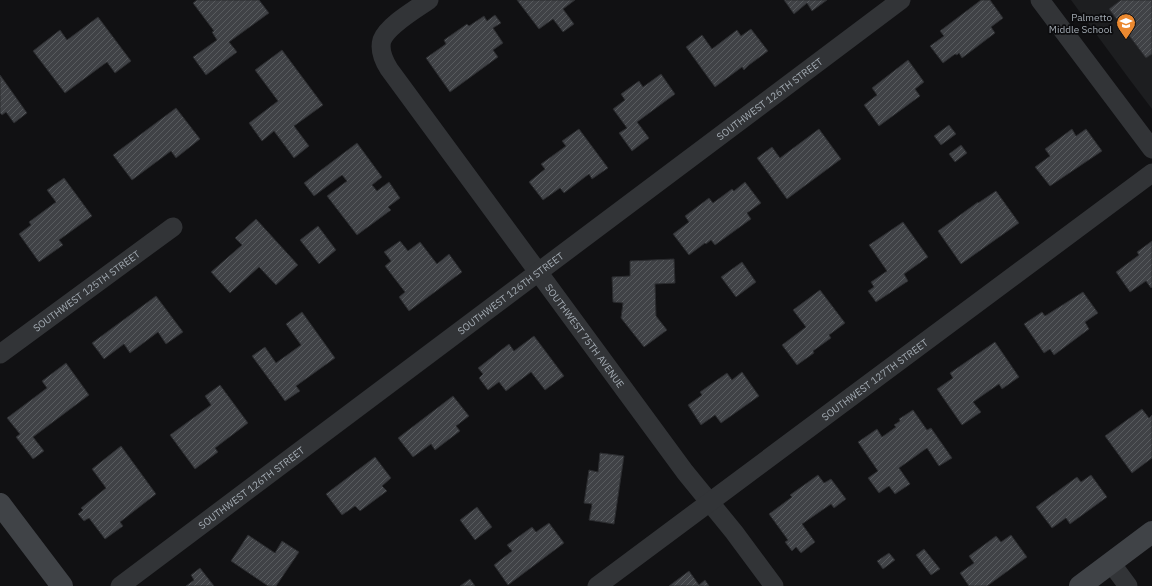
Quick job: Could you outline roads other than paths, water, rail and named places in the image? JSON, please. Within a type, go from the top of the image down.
[{"type":"street","name":"SOUTHWEST 75TH AVENUE","points":[[429,0],[392,26],[382,40],[383,59],[686,472],[774,586]]},
{"type":"street","name":"SOUTHWEST 126TH STREET","points":[[120,586],[901,0]]},
{"type":"street","points":[[1040,0],[1152,149]]},
{"type":"street","name":"SOUTHWEST 127TH STREET","points":[[597,586],[1152,173]]},
{"type":"street","name":"SOUTHWEST 125TH STREET","points":[[0,354],[173,227]]},
{"type":"street","points":[[0,504],[62,586]]},
{"type":"street","points":[[1080,586],[1152,532]]},
{"type":"street","points":[[1111,563],[1128,586]]},
{"type":"place","name":"Palmetto Middle School","points":[[1126,40]]}]
